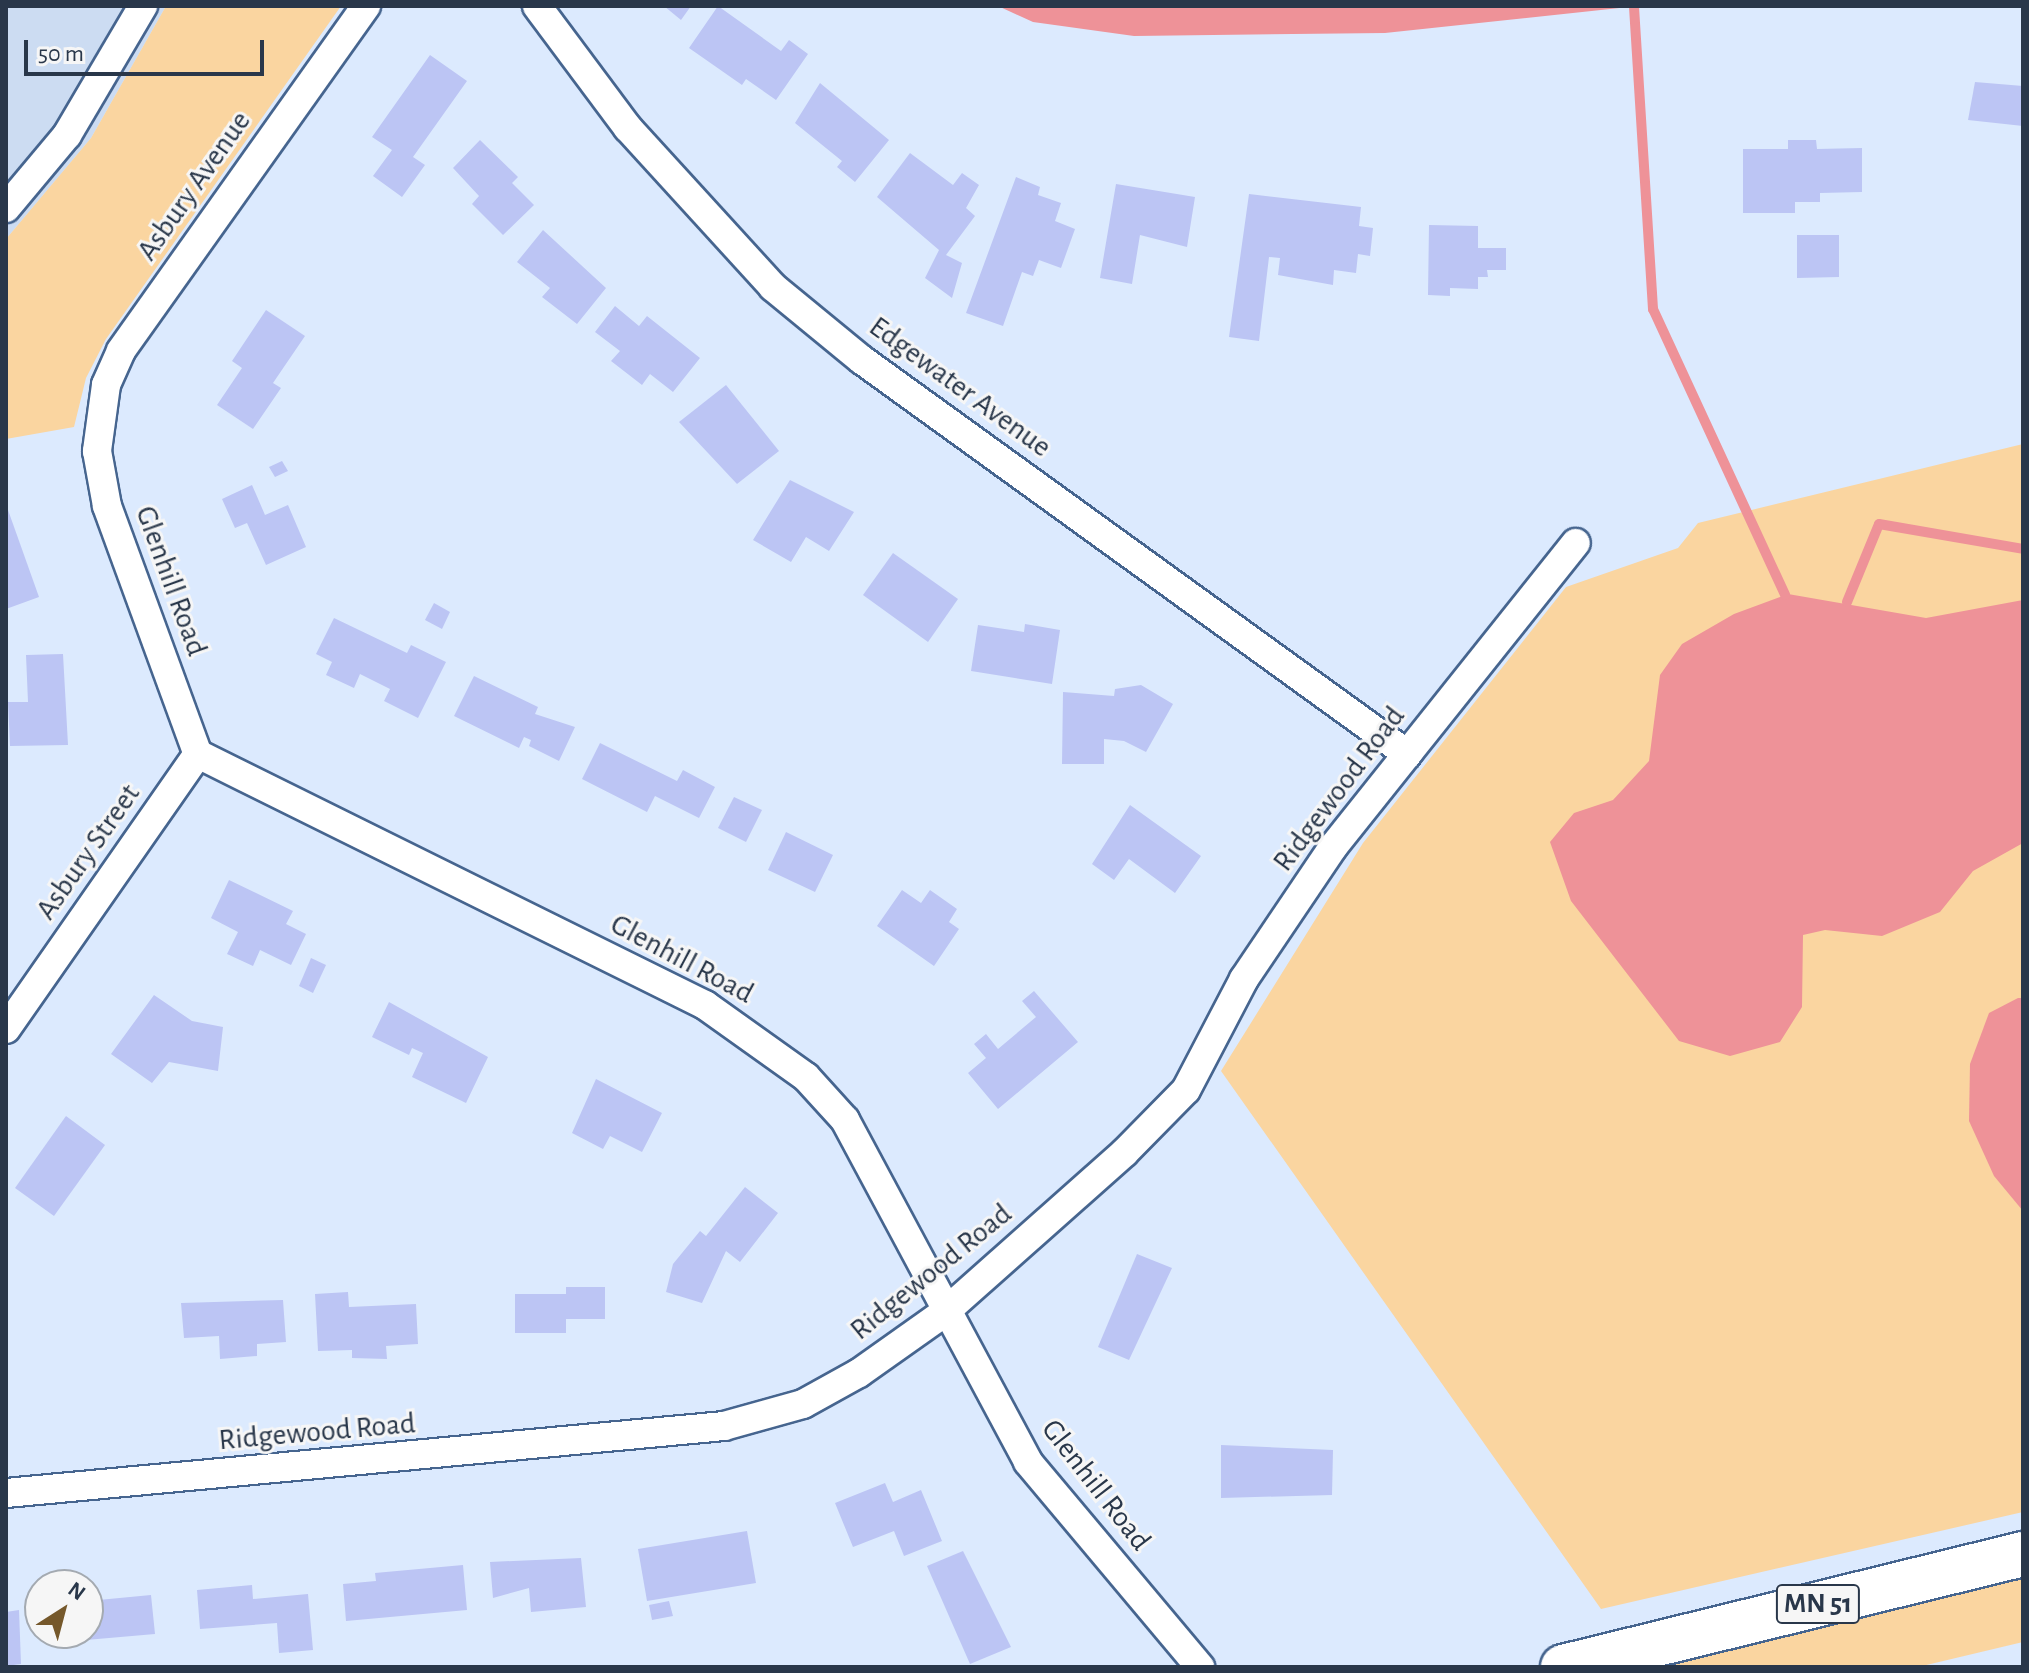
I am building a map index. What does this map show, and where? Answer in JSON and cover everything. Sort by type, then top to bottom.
[{"type":"highway","name":"MN 51","points":[[1563,1667],[2023,1554]]},
{"type":"street","points":[[6,208],[67,135],[143,6]]},
{"type":"street","name":"Asbury Avenue","points":[[100,415],[121,351],[366,6]]},
{"type":"street","name":"Edgewater Avenue","points":[[537,6],[628,128],[773,287],[862,360],[1407,754]]},
{"type":"street","name":"Glenhill Road","points":[[100,415],[97,451],[107,506],[198,754],[705,1005],[757,1038],[806,1077],[845,1120],[945,1312],[1028,1462],[1200,1667]]},
{"type":"street","name":"Ridgewood Road","points":[[6,1493],[724,1426],[803,1404],[888,1356],[945,1312],[1124,1153],[1186,1090],[1244,979],[1333,847],[1576,543]]},
{"type":"street","name":"Asbury Street","points":[[6,1029],[198,754]]},
{"type":"shaded area","points":[[6,6],[166,6],[91,138],[6,239]]},
{"type":"shaded area","points":[[166,6],[341,6],[106,339],[86,378],[74,427],[6,439],[6,239],[91,138]]},
{"type":"shaded area","points":[[998,6],[1638,6],[1385,33],[1134,36],[1033,22]]},
{"type":"shaded area","points":[[2023,444],[2023,1512],[1601,1609],[1221,1071],[1363,843],[1566,587],[1678,548],[1698,523]]},
{"type":"shaded area","points":[[1788,594],[1926,618],[2023,600],[2023,843],[1973,871],[1940,912],[1882,936],[1825,930],[1803,935],[1802,1007],[1780,1042],[1730,1056],[1679,1041],[1571,901],[1550,842],[1574,813],[1613,800],[1649,761],[1660,675],[1682,644],[1734,614]]},
{"type":"shaded area","points":[[2023,998],[2023,1211],[1994,1176],[1969,1121],[1970,1064],[1989,1013]]},
{"type":"shaded area","points":[[2023,1577],[2023,1642],[1918,1667],[1665,1667]]},
{"type":"building","points":[[664,6],[691,6],[681,20]]},
{"type":"building","points":[[718,6],[781,51],[789,40],[808,54],[776,100],[746,79],[742,85],[689,48]]},
{"type":"building","points":[[430,55],[467,81],[413,157],[425,165],[402,197],[373,176],[392,150],[372,137]]},
{"type":"building","points":[[1975,82],[2023,86],[2023,126],[1968,120]]},
{"type":"building","points":[[820,83],[889,140],[855,182],[837,167],[842,161],[795,123]]},
{"type":"building","points":[[480,140],[518,177],[512,183],[534,205],[503,235],[472,204],[479,196],[453,168]]},
{"type":"building","points":[[1788,140],[1816,140],[1817,149],[1862,148],[1862,192],[1820,193],[1820,202],[1795,202],[1795,213],[1743,213],[1743,149],[1788,149]]},
{"type":"building","points":[[910,153],[953,185],[962,173],[979,185],[966,208],[975,216],[946,255],[962,263],[952,298],[925,278],[939,250],[877,197]]},
{"type":"building","points":[[1016,177],[1040,187],[1038,195],[1061,203],[1055,221],[1075,229],[1061,268],[1039,260],[1033,276],[1022,272],[1003,326],[966,313]]},
{"type":"building","points":[[1116,184],[1195,197],[1187,247],[1140,235],[1132,284],[1100,278]]},
{"type":"building","points":[[1249,194],[1361,207],[1359,226],[1373,228],[1370,256],[1358,254],[1356,273],[1334,270],[1333,285],[1278,275],[1280,258],[1269,257],[1259,341],[1229,337]]},
{"type":"building","points":[[1429,225],[1478,226],[1478,248],[1506,248],[1506,270],[1487,270],[1488,277],[1478,277],[1478,289],[1450,288],[1450,296],[1428,295]]},
{"type":"building","points":[[543,230],[606,288],[577,324],[542,297],[550,288],[517,262]]},
{"type":"building","points":[[1797,235],[1839,235],[1839,277],[1797,278]]},
{"type":"building","points":[[615,306],[639,326],[647,316],[700,358],[673,392],[650,374],[642,385],[611,361],[620,351],[595,332]]},
{"type":"building","points":[[266,310],[305,336],[273,383],[281,388],[253,429],[217,405],[242,368],[232,361]]},
{"type":"building","points":[[726,385],[779,451],[737,484],[679,422]]},
{"type":"building","points":[[282,461],[288,471],[275,477],[269,467]]},
{"type":"building","points":[[790,480],[854,512],[829,551],[806,537],[791,562],[753,540]]},
{"type":"building","points":[[252,485],[265,515],[288,505],[306,547],[266,565],[247,523],[235,528],[222,499]]},
{"type":"building","points":[[6,511],[39,597],[6,609]]},
{"type":"building","points":[[893,553],[958,599],[928,642],[863,595]]},
{"type":"building","points":[[434,603],[450,612],[442,629],[425,620]]},
{"type":"building","points":[[334,618],[407,653],[411,645],[446,662],[418,718],[384,701],[390,689],[360,674],[354,688],[326,675],[332,662],[316,654]]},
{"type":"building","points":[[1025,624],[1060,630],[1052,684],[971,671],[978,625],[1024,632]]},
{"type":"building","points":[[63,654],[68,745],[10,746],[8,702],[28,702],[26,655]]},
{"type":"building","points":[[474,676],[538,707],[535,714],[575,727],[559,761],[529,746],[531,740],[524,737],[519,748],[454,716]]},
{"type":"building","points":[[1141,685],[1173,704],[1146,752],[1124,741],[1104,739],[1104,764],[1062,764],[1063,692],[1114,696],[1115,689]]},
{"type":"building","points":[[600,743],[677,781],[683,770],[715,787],[699,818],[655,796],[647,812],[582,779]]},
{"type":"building","points":[[734,797],[762,810],[746,842],[718,828]]},
{"type":"building","points":[[1130,805],[1201,856],[1175,893],[1129,859],[1114,880],[1092,864]]},
{"type":"building","points":[[786,832],[833,855],[815,892],[768,870]]},
{"type":"building","points":[[229,880],[293,911],[286,924],[306,934],[291,965],[260,950],[253,966],[227,954],[238,932],[211,918]]},
{"type":"building","points":[[902,890],[921,903],[930,890],[957,909],[949,922],[959,929],[934,966],[877,926]]},
{"type":"building","points":[[311,958],[326,965],[313,993],[299,986]]},
{"type":"building","points":[[1034,991],[1078,1042],[998,1109],[968,1073],[986,1058],[974,1044],[986,1034],[998,1049],[1036,1017],[1022,1001]]},
{"type":"building","points":[[154,995],[192,1021],[223,1027],[218,1071],[169,1062],[152,1083],[111,1054]]},
{"type":"building","points":[[389,1002],[488,1057],[466,1103],[412,1077],[423,1053],[412,1048],[409,1055],[372,1037]]},
{"type":"building","points":[[596,1079],[662,1113],[642,1152],[610,1136],[603,1149],[572,1133]]},
{"type":"building","points":[[66,1116],[105,1145],[54,1216],[15,1188]]},
{"type":"building","points":[[745,1187],[778,1213],[740,1262],[726,1251],[702,1303],[666,1292],[673,1264],[700,1231],[706,1236]]},
{"type":"building","points":[[1137,1254],[1172,1268],[1129,1360],[1098,1347]]},
{"type":"building","points":[[566,1287],[605,1287],[605,1319],[566,1319],[566,1333],[515,1333],[515,1294],[566,1294]]},
{"type":"building","points":[[348,1292],[349,1307],[416,1304],[418,1344],[386,1346],[387,1359],[352,1358],[352,1350],[318,1351],[315,1294]]},
{"type":"building","points":[[283,1300],[286,1342],[257,1344],[257,1356],[220,1359],[219,1336],[184,1338],[181,1303]]},
{"type":"building","points":[[1221,1445],[1333,1450],[1332,1495],[1221,1498]]},
{"type":"building","points":[[885,1483],[893,1502],[921,1490],[942,1541],[904,1556],[894,1531],[853,1547],[835,1503]]},
{"type":"building","points":[[747,1531],[756,1583],[647,1601],[638,1549]]},
{"type":"building","points":[[963,1551],[1011,1647],[970,1664],[927,1566]]},
{"type":"building","points":[[581,1558],[586,1607],[531,1612],[529,1588],[493,1598],[490,1562]]},
{"type":"building","points":[[463,1565],[467,1610],[346,1621],[343,1584],[376,1581],[375,1573]]},
{"type":"building","points":[[252,1585],[253,1599],[308,1594],[313,1650],[279,1653],[277,1623],[200,1629],[197,1590]]},
{"type":"building","points":[[151,1595],[155,1634],[104,1638],[104,1599]]},
{"type":"building","points":[[669,1601],[673,1616],[652,1620],[649,1605]]},
{"type":"building","points":[[19,1610],[21,1664],[6,1666],[6,1612]]},
{"type":"waterway","points":[[1634,7],[1653,309],[1785,595]]},
{"type":"waterway","points":[[1847,602],[1879,524],[2023,549]]}]
